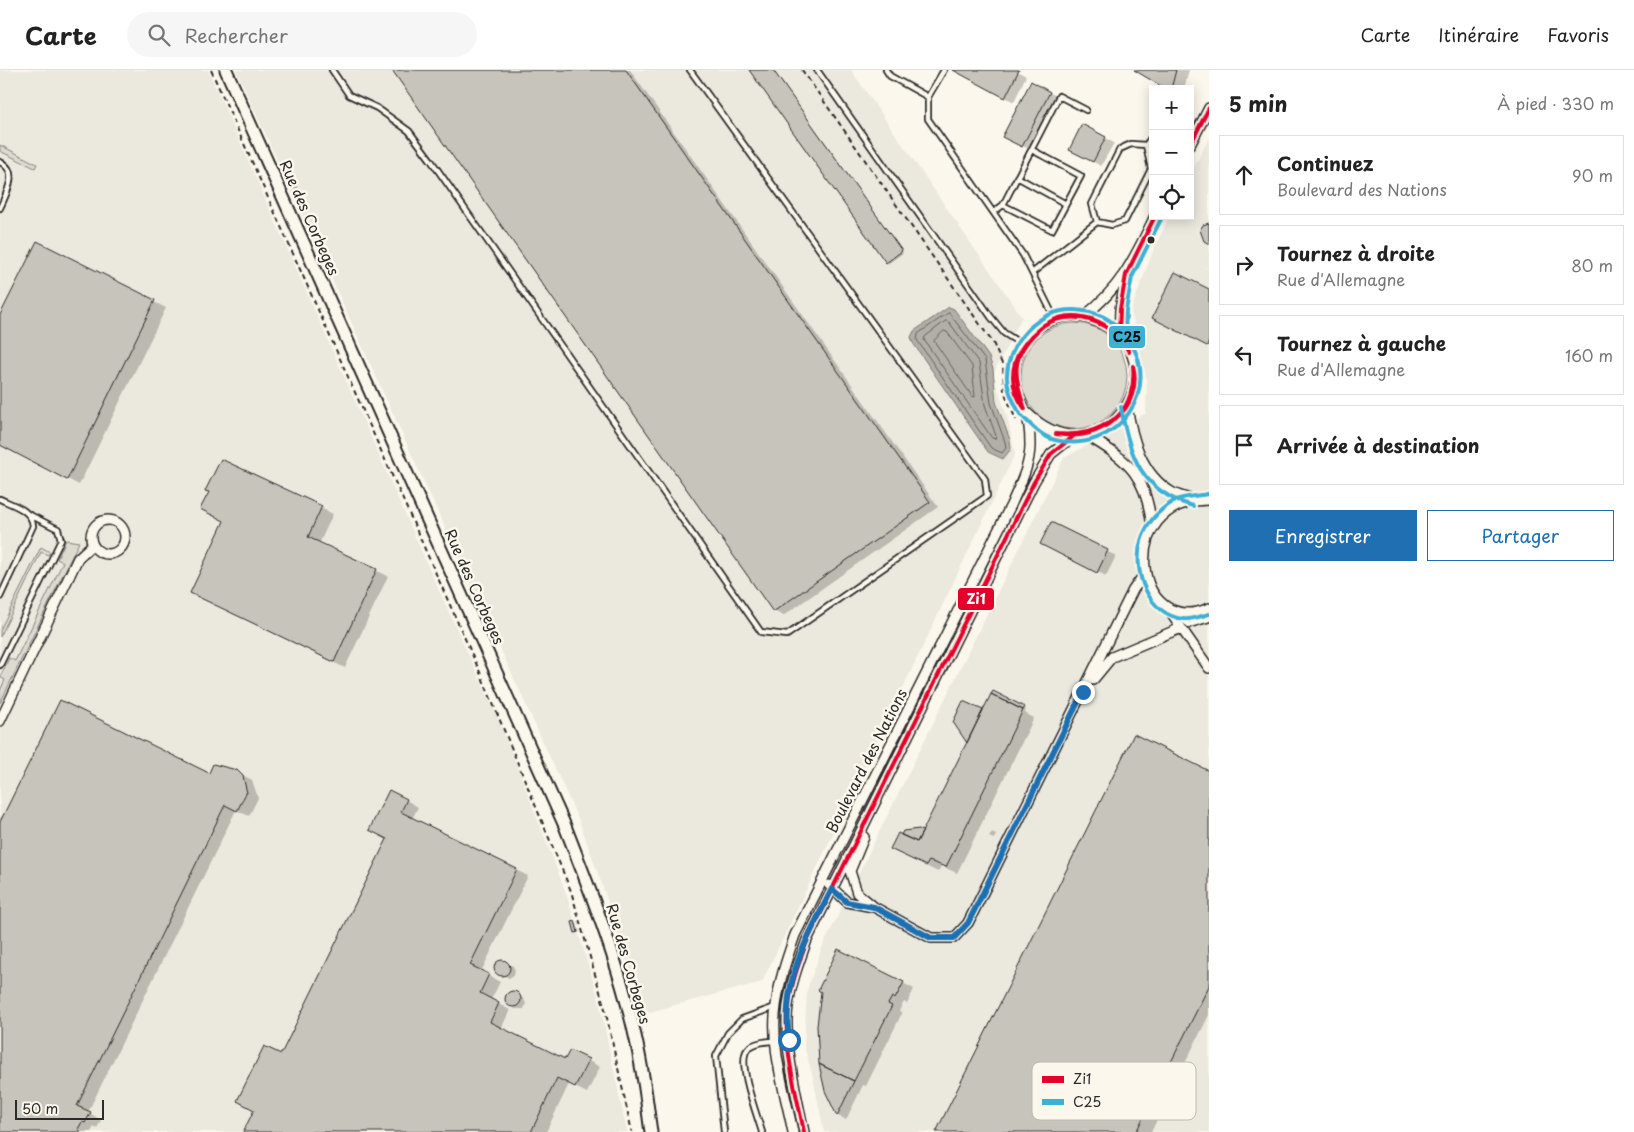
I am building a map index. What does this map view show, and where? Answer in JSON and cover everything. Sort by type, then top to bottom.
[{"type":"street","name":"Rue des Corbeges","points":[[226,70],[568,835],[595,902],[624,994],[642,1070],[651,1132]]},
{"type":"street","points":[[1194,137],[1209,108]]},
{"type":"street","points":[[1084,317],[1104,301],[1126,274],[1153,220]]},
{"type":"street","points":[[1119,336],[1120,309],[1126,274]]},
{"type":"street","points":[[1069,316],[1084,317],[1103,323],[1119,336],[1130,351],[1134,369],[1134,388],[1127,406],[1117,419],[1102,430],[1086,435],[1056,434],[1039,425],[1026,412],[1019,400],[1014,372],[1022,345],[1037,329],[1055,319],[1069,316]]},
{"type":"street","points":[[1127,406],[1131,434],[1140,457],[1157,479],[1172,492],[1195,500]]},
{"type":"street","name":"Boulevard des Nations","points":[[793,1132],[776,1040],[775,1007],[783,969],[795,935],[1023,478],[1030,445],[1026,412]]},
{"type":"street","points":[[1086,435],[1124,459],[1145,488],[1152,530]]},
{"type":"street","name":"Boulevard des Nations","points":[[804,1132],[789,1040],[788,1008],[794,973],[807,940],[1034,482],[1051,454],[1074,436]]},
{"type":"street","points":[[1209,500],[1195,500],[1178,505],[1163,516],[1152,530],[1146,543],[1145,573],[1150,586],[1209,668]]},
{"type":"street","points":[[0,721],[78,558],[92,545]]},
{"type":"street","points":[[892,769],[850,871],[857,893],[874,907],[931,938],[954,938],[968,923],[1133,590],[1145,573]]},
{"type":"street","points":[[1168,609],[1186,613],[1209,608]]},
{"type":"street","points":[[1083,692],[1112,657],[1181,628]]},
{"type":"street","points":[[870,786],[859,820],[827,883],[847,902],[874,907]]},
{"type":"lane","points":[[332,70],[349,95],[377,108],[409,131],[761,632],[788,635],[986,496],[984,479],[690,70]]},
{"type":"lane","points":[[817,70],[991,317],[1004,332],[1022,345]]},
{"type":"lane","points":[[886,70],[890,76],[928,97]]},
{"type":"lane","points":[[943,70],[928,97],[928,119],[1023,255],[1055,319]]},
{"type":"lane","points":[[994,212],[1003,205],[1060,96],[1086,110]]},
{"type":"lane","points":[[1032,273],[1097,222],[1112,225],[1125,221],[1151,169],[1146,145],[1149,141]]},
{"type":"lane","points":[[1097,222],[1092,204],[1120,148],[1131,144],[1146,145]]},
{"type":"lane","points":[[1003,205],[1052,230],[1081,176],[1032,150]]},
{"type":"lane","points":[[0,162],[9,170],[11,178],[10,186],[0,208]]},
{"type":"lane","points":[[1017,177],[1066,204]]},
{"type":"lane","points":[[0,499],[58,529],[61,540],[0,665]]},
{"type":"lane","points":[[0,597],[31,533],[33,526],[30,516]]},
{"type":"lane","points":[[1168,609],[1189,625],[1209,619]]},
{"type":"lane","points":[[724,1132],[716,1056],[728,1033],[742,1019],[775,1007]]},
{"type":"lane","points":[[762,1132],[743,1063],[747,1050],[755,1044],[776,1040],[789,1040]]},
{"type":"path","points":[[211,70],[479,670],[571,891],[605,1009],[632,1132]]},
{"type":"path","points":[[802,70],[993,343],[1003,366],[1004,391],[1018,423]]},
{"type":"shaded area","points":[[0,70],[208,70],[437,586],[501,725],[565,890],[598,996],[627,1132],[0,1132]]},
{"type":"shaded area","points":[[236,70],[851,70],[1022,317],[993,374],[1007,416],[1015,454],[762,982],[642,1014],[607,899],[580,823]]},
{"type":"shaded area","points":[[1209,138],[1209,268],[1201,266],[1209,269],[1209,1132],[824,1132],[813,1077],[804,1046],[807,990],[821,950],[1064,458],[1146,413],[1147,381],[1131,310],[1155,246],[1168,220],[1194,220],[1194,167]]},
{"type":"shaded area","points":[[0,145],[37,164],[35,168],[0,151]]},
{"type":"shaded area","points":[[1074,323],[1094,327],[1112,338],[1123,356],[1127,376],[1123,396],[1112,414],[1094,425],[1074,429],[1054,425],[1036,414],[1025,396],[1021,376],[1025,356],[1036,338],[1054,327]]},
{"type":"shaded area","points":[[66,540],[79,542],[0,703],[0,691],[5,680],[0,677],[9,658],[15,661],[63,562],[57,559]]},
{"type":"shaded area","points":[[41,547],[50,552],[48,555],[41,552],[0,637],[0,630]]},
{"type":"water","points":[[949,307],[954,309],[989,357],[993,369],[996,402],[1010,440],[1011,449],[1003,459],[988,452],[913,343],[911,337],[914,331]]},
{"type":"building","points":[[392,70],[626,70],[930,502],[773,612]]},
{"type":"building","points":[[749,70],[773,70],[902,251],[886,263]]},
{"type":"building","points":[[953,70],[1019,70],[1005,98]]},
{"type":"building","points":[[1134,70],[1176,70],[1172,85],[1159,85]]},
{"type":"building","points":[[1031,81],[1050,92],[1022,147],[1002,137]]},
{"type":"building","points":[[1082,124],[1106,137],[1093,162],[1069,150]]},
{"type":"building","points":[[1209,223],[1209,244],[1204,241],[1200,230],[1203,225]]},
{"type":"building","points":[[37,241],[155,300],[67,480],[0,445],[0,315]]},
{"type":"building","points":[[1175,272],[1209,289],[1209,341],[1207,346],[1152,318]]},
{"type":"building","points":[[221,459],[322,506],[308,537],[377,569],[334,662],[190,593],[224,521],[200,509],[209,492],[205,491]]},
{"type":"building","points":[[1051,522],[1108,550],[1097,573],[1040,544]]},
{"type":"building","points":[[993,691],[1025,707],[1023,710],[991,694]]},
{"type":"building","points":[[991,694],[1023,710],[946,867],[929,861],[926,866],[890,849],[898,833],[917,842]]},
{"type":"building","points":[[60,700],[209,773],[213,764],[237,770],[243,776],[247,793],[237,811],[225,805],[77,1106],[91,1112],[85,1123],[82,1122],[78,1129],[81,1132],[0,1132],[0,822]]},
{"type":"building","points":[[963,701],[983,710],[967,743],[953,722]]},
{"type":"building","points":[[1134,734],[1209,771],[1209,986],[1171,1062],[1032,1062],[1032,1120],[1142,1120],[1136,1132],[936,1132]]},
{"type":"building","points":[[389,790],[407,799],[401,812],[517,869],[470,965],[489,974],[480,993],[499,1003],[490,1022],[565,1059],[570,1050],[589,1059],[575,1087],[557,1078],[531,1132],[243,1132],[254,1110],[237,1101],[264,1046],[281,1054],[387,839],[369,830]]},
{"type":"building","points":[[919,829],[923,831],[917,842],[901,835],[903,831]]},
{"type":"building","points":[[575,921],[578,932],[575,933],[572,922]]},
{"type":"building","points":[[838,949],[904,982],[895,999],[892,997],[888,1004],[892,1006],[854,1081],[819,1064],[817,1026],[821,992],[818,990]]},
{"type":"building","points":[[502,960],[508,962],[510,968],[508,974],[502,976],[496,974],[494,968],[496,962]]},
{"type":"building","points":[[513,991],[521,999],[513,1007],[505,999]]},
{"type":"building","points":[[819,1064],[854,1081],[837,1116],[825,1091]]},
{"type":"transit line","name":"Zi1","points":[[1194,137],[1209,108]]},
{"type":"transit line","name":"Zi1","points":[[1119,336],[1120,309],[1126,275],[1153,220]]},
{"type":"transit line","name":"C25","points":[[1125,336],[1126,310],[1132,277],[1160,220]]},
{"type":"transit line","name":"C25","points":[[1020,414],[1008,385],[1009,363],[1019,340],[1038,321],[1061,311],[1089,312],[1109,320],[1126,336],[1137,356],[1140,376],[1137,396],[1129,413],[1115,428],[1098,438],[1077,442],[1055,440],[1041,433],[1022,416]]},
{"type":"transit line","name":"Zi1","points":[[1044,325],[1068,316],[1092,319],[1114,332],[1129,352]]},
{"type":"transit line","name":"Zi1","points":[[1044,325],[1068,318],[1092,321],[1113,333],[1129,352]]},
{"type":"transit line","name":"Zi1","points":[[1025,409],[1014,385],[1015,363],[1019,352],[1026,342],[1044,325]]},
{"type":"transit line","name":"Zi1","points":[[1025,409],[1020,396],[1016,373],[1017,363],[1020,353],[1026,344],[1044,325]]},
{"type":"transit line","name":"Zi1","points":[[1116,418],[1128,401],[1133,380],[1133,366]]},
{"type":"transit line","name":"Zi1","points":[[1116,418],[1126,408],[1132,395],[1135,380],[1133,366]]},
{"type":"transit line","name":"C25","points":[[1121,407],[1128,441],[1141,470],[1161,492],[1193,506]]},
{"type":"transit line","name":"Zi1","points":[[1056,434],[1088,432],[1102,427],[1116,418]]},
{"type":"transit line","name":"Zi1","points":[[1056,434],[1080,435],[1088,433],[1102,428],[1116,418]]},
{"type":"transit line","name":"Zi1","points":[[804,1132],[791,1069],[787,1022],[791,990],[807,940],[1034,482],[1051,454],[1074,436]]},
{"type":"transit line","name":"C25","points":[[1208,494],[1178,499],[1158,513],[1143,535],[1139,553],[1139,566],[1146,590],[1160,609],[1183,619],[1209,614]]},
{"type":"route","points":[[789,1040],[788,1008],[794,973],[807,940],[832,889],[847,902],[874,907],[931,938],[954,938],[968,923],[1083,692]]}]
